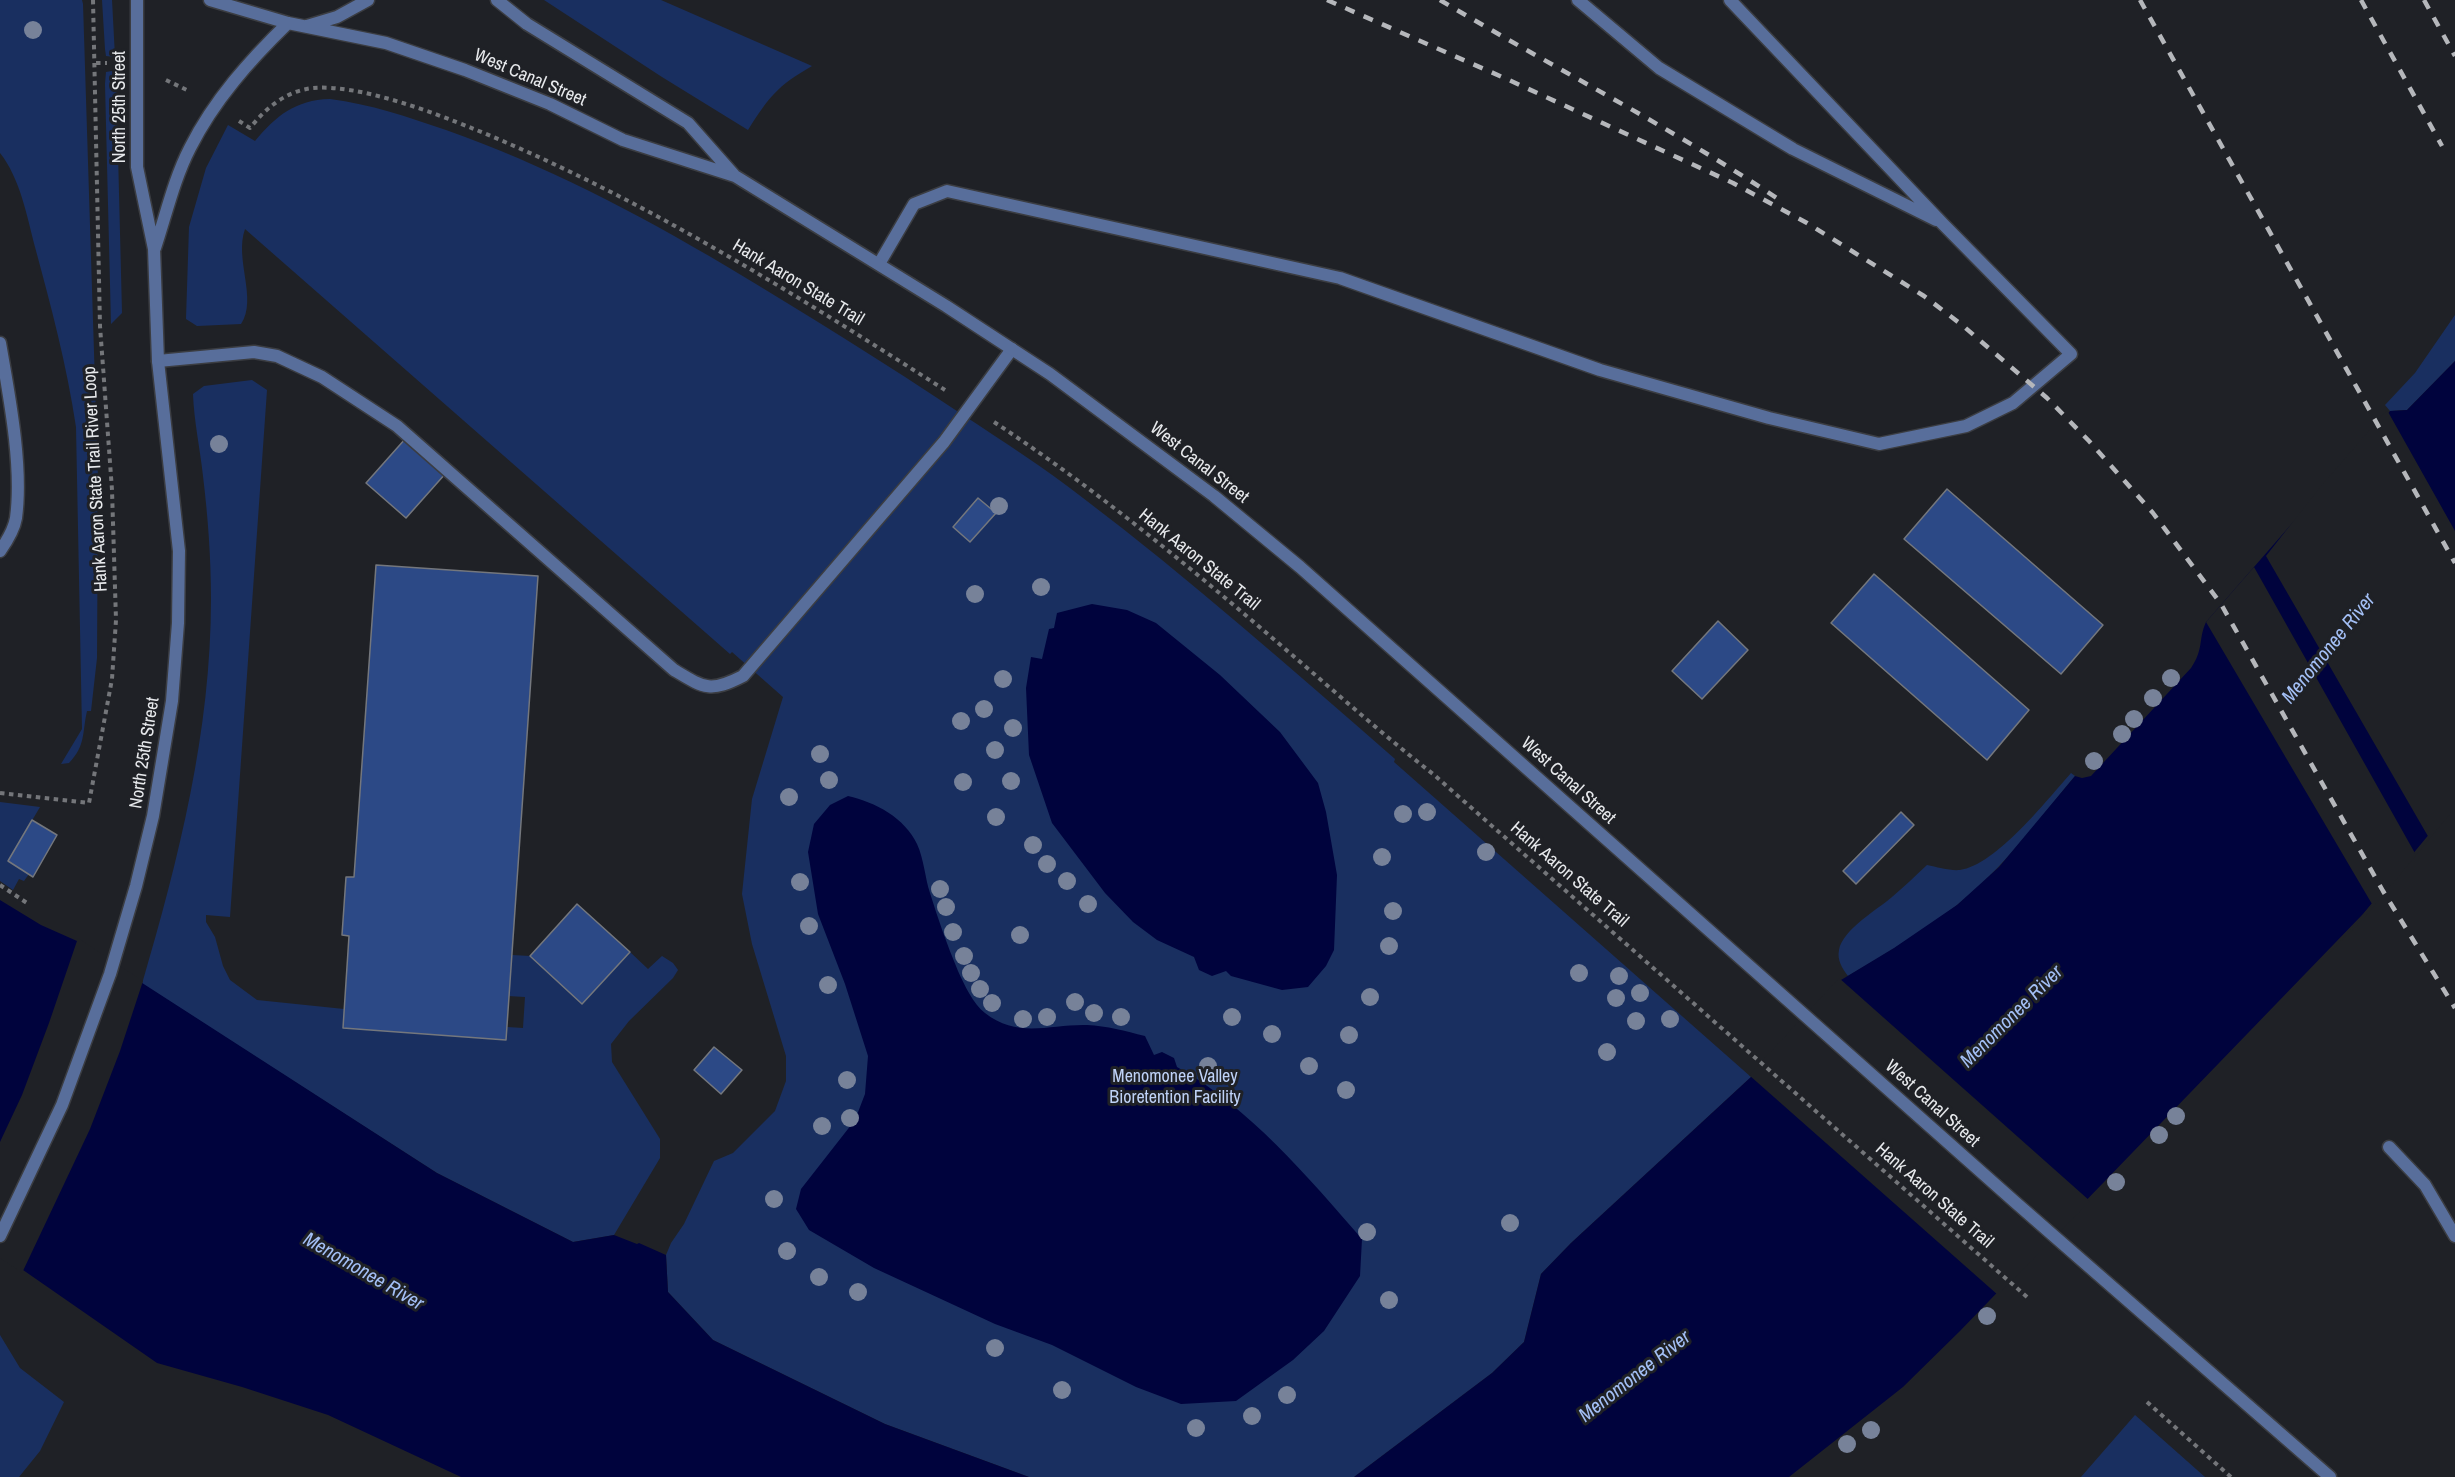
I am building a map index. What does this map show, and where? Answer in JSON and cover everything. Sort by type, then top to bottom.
[{"type":"street","name":"North 25th Street","points":[[0,1236],[62,1104],[110,974],[136,886],[166,750],[178,623],[179,550],[158,361],[154,249],[137,167],[137,0]]},
{"type":"street","name":"West Canal Street","points":[[210,0],[288,23],[386,43],[465,70],[550,104],[623,140],[735,176],[879,264],[1011,349],[1127,429],[1214,496],[1300,567],[2015,1202],[2330,1477]]},
{"type":"street","points":[[306,26],[337,17],[368,0]]},
{"type":"street","name":"West Canal Street","points":[[497,0],[527,24],[688,123],[735,176]]},
{"type":"street","points":[[1578,0],[1659,68],[1793,149],[1943,224]]},
{"type":"street","points":[[879,264],[914,204],[947,191],[1340,278],[1600,370],[1769,418],[1879,444],[1966,426],[2013,403],[2071,354],[1943,224],[1730,0]]},
{"type":"street","name":"North 25th Street","points":[[154,249],[189,149],[214,106],[255,56],[288,23]]},
{"type":"street","points":[[0,343],[11,406],[17,485],[16,520],[9,539],[0,551]]},
{"type":"street","points":[[158,361],[254,352],[277,356],[322,377],[397,426],[674,670],[704,687],[725,685],[742,676],[918,474],[971,407],[1011,349]]},
{"type":"street","points":[[2389,1147],[2425,1185],[2455,1236]]},
{"type":"path","name":"Hank Aaron State Trail River Loop","points":[[0,793],[89,803],[112,680],[116,620],[116,569],[100,326],[93,0]]},
{"type":"path","points":[[156,76],[195,94]]},
{"type":"path","name":"Hank Aaron State Trail","points":[[233,117],[250,128],[273,104],[293,92],[314,88],[339,88],[426,110],[543,157],[680,228],[850,330],[1031,446],[1142,530],[1285,648],[1371,725],[1433,774],[2027,1297]]},
{"type":"path","points":[[0,885],[27,903]]},
{"type":"path","points":[[2147,1402],[2231,1477]]},
{"type":"green space","points":[[0,0],[82,0],[83,4],[98,479],[97,658],[91,711],[87,711],[81,744],[69,763],[61,764],[82,729],[76,427],[58,336],[26,210],[13,174],[0,153]]},
{"type":"green space","points":[[102,0],[112,0],[115,57],[106,56]]},
{"type":"green space","points":[[544,0],[661,0],[812,66],[775,93],[748,130]]},
{"type":"green space","points":[[106,72],[116,73],[122,313],[111,324],[105,84]]},
{"type":"green space","name":"Menomonee Valley Bioretention Facility","points":[[330,99],[360,104],[446,130],[555,174],[590,191],[692,246],[816,321],[1039,466],[1163,561],[1280,659],[1751,1077],[1571,1243],[1541,1274],[1524,1342],[1492,1373],[1354,1477],[1029,1477],[885,1424],[713,1340],[668,1292],[666,1255],[684,1224],[714,1161],[733,1153],[775,1111],[786,1081],[786,1056],[752,944],[742,894],[752,799],[783,697],[732,652],[730,654],[245,229],[242,253],[247,303],[246,314],[241,324],[197,326],[186,319],[189,227],[206,168],[228,125],[255,141],[287,111],[306,102]]},
{"type":"green space","points":[[2455,315],[2455,361],[2407,410],[2390,411],[2385,405],[2415,373]]},
{"type":"green space","points":[[252,380],[267,390],[230,917],[206,915],[206,922],[215,937],[223,966],[230,980],[257,1000],[344,1009],[506,1040],[507,1027],[523,1028],[525,997],[508,996],[512,955],[530,956],[582,1004],[630,952],[648,969],[662,956],[673,963],[678,970],[673,978],[629,1021],[611,1044],[612,1062],[660,1139],[660,1158],[614,1235],[573,1242],[437,1173],[142,984],[180,842],[190,794],[199,746],[210,648],[209,538],[193,394],[204,386]]},
{"type":"green space","points":[[2071,773],[2075,776],[2034,827],[1974,891],[1917,934],[1848,976],[1840,964],[1839,950],[1842,942],[1854,927],[1927,865],[1960,870],[1974,866],[1989,857],[2020,830]]},
{"type":"green space","points":[[0,802],[40,807],[8,861],[29,874],[24,881],[19,879],[13,890],[0,881]]},
{"type":"green space","points":[[0,1335],[20,1368],[64,1402],[40,1451],[19,1477],[0,1477]]},
{"type":"green space","points":[[2135,1415],[2205,1477],[2081,1477]]},
{"type":"water","name":"Menomonee River","points":[[2455,361],[2455,803],[2363,914],[1960,1331],[1903,1387],[1789,1477],[1354,1477],[1492,1373],[1524,1342],[1541,1274],[1571,1243],[1751,1077],[1841,980],[1894,948],[1957,905],[1999,867],[2075,776],[2082,778],[2091,776],[2191,668],[2198,655],[2206,622],[2390,411],[2407,410]]},
{"type":"water","points":[[1092,604],[1127,610],[1156,623],[1220,675],[1280,732],[1318,783],[1326,812],[1337,875],[1334,950],[1326,966],[1308,987],[1282,990],[1231,976],[1226,971],[1212,976],[1199,970],[1194,957],[1157,940],[1133,922],[1105,893],[1052,823],[1029,755],[1026,688],[1031,657],[1042,659],[1049,629],[1054,628],[1057,613]]},
{"type":"water","points":[[848,796],[868,802],[888,812],[912,835],[923,862],[943,932],[960,976],[969,994],[985,1013],[997,1021],[1022,1028],[1087,1025],[1145,1036],[1154,1055],[1162,1052],[1174,1058],[1177,1067],[1229,1102],[1253,1123],[1299,1168],[1362,1239],[1360,1276],[1324,1331],[1293,1360],[1236,1401],[1181,1404],[1136,1387],[1052,1345],[995,1324],[874,1268],[809,1230],[796,1209],[801,1189],[855,1120],[865,1094],[868,1056],[845,984],[818,914],[808,852],[814,824],[830,805]]},
{"type":"water","name":"Menomonee River","points":[[0,900],[41,925],[77,941],[437,1173],[573,1242],[614,1235],[666,1255],[668,1292],[713,1340],[885,1424],[1029,1477],[461,1477],[328,1415],[157,1363],[0,1254]]},
{"type":"pier","points":[[2387,410],[2455,531],[2455,808],[2366,916],[2327,956],[2372,904],[2206,622],[2254,567],[2416,855],[2429,838],[2266,556],[2321,486]]},
{"type":"pier","points":[[78,938],[143,981],[120,1051],[90,1129],[22,1273],[0,1258],[0,1142],[22,1095]]},
{"type":"pier","points":[[1839,978],[2090,1201],[1998,1295],[1749,1075]]},
{"type":"building","points":[[406,438],[446,473],[406,518],[366,483]]},
{"type":"building","points":[[1947,489],[2103,625],[2061,674],[1904,539]]},
{"type":"building","points":[[978,498],[996,513],[970,542],[953,527]]},
{"type":"building","points":[[376,565],[538,576],[506,1040],[343,1028],[349,936],[342,935],[346,877],[354,877]]},
{"type":"building","points":[[1874,574],[2029,710],[1987,760],[1831,623]]},
{"type":"building","points":[[1718,621],[1748,650],[1702,699],[1672,671]]},
{"type":"building","points":[[1901,812],[1914,825],[1856,884],[1843,871]]},
{"type":"building","points":[[32,820],[57,835],[33,877],[8,861]]},
{"type":"building","points":[[577,904],[630,952],[582,1004],[530,956]]},
{"type":"building","points":[[714,1047],[742,1070],[721,1094],[694,1070]]},
{"type":"railway","points":[[1327,0],[1509,80],[1733,183],[1807,223],[1924,296],[1962,325],[2047,398],[2153,513],[2221,604],[2383,891],[2455,1008]]},
{"type":"railway","points":[[1440,0],[1655,123],[1781,201]]},
{"type":"railway","points":[[2140,0],[2455,563]]},
{"type":"railway","points":[[2361,0],[2442,146]]},
{"type":"railway","points":[[2424,0],[2455,56]]}]
